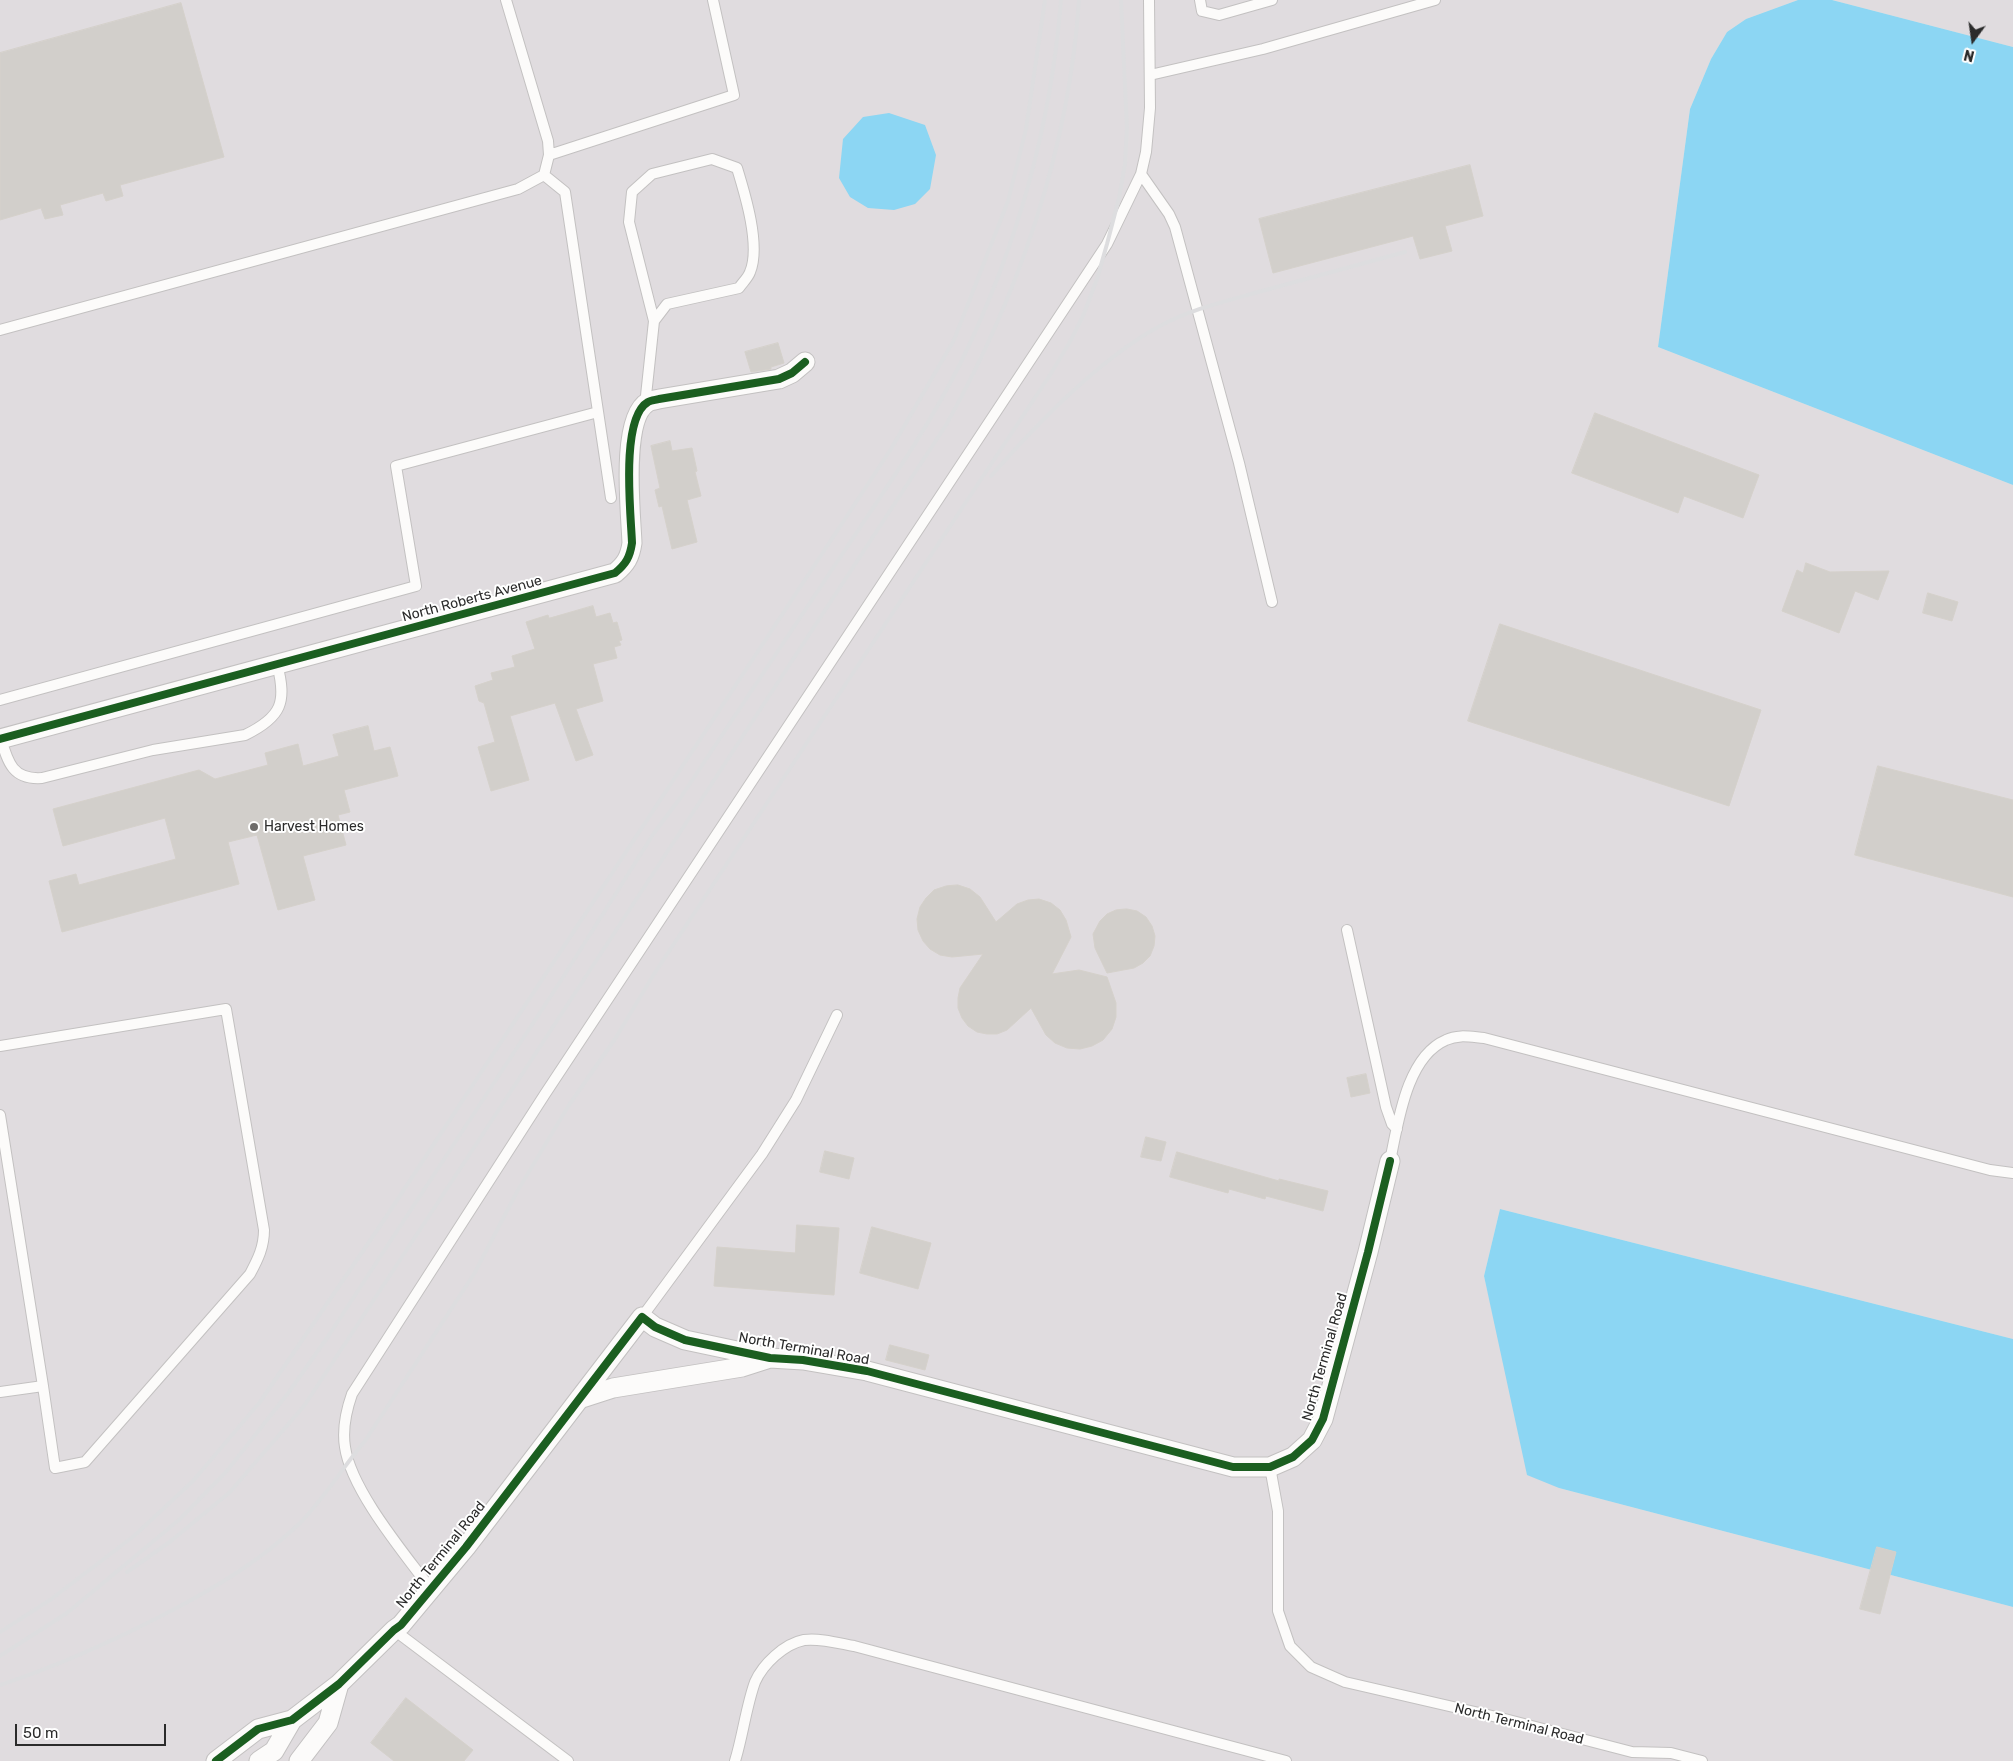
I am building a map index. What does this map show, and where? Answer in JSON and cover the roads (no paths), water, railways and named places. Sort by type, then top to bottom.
[{"type":"street","points":[[645,404],[659,399],[779,380],[792,373],[805,362]]},
{"type":"street","name":"North Roberts Avenue","points":[[1,739],[615,573],[625,565],[632,543],[628,449],[638,417],[645,404]]},
{"type":"street","name":"North Terminal Road","points":[[260,1761],[274,1750],[292,1720],[339,1684],[400,1625],[466,1546],[642,1318],[655,1327],[684,1340],[770,1358],[804,1360],[850,1368],[1233,1467],[1270,1467],[1292,1457],[1312,1440],[1323,1418],[1368,1252],[1390,1161]]},
{"type":"street","name":"North Terminal Road","points":[[579,1399],[613,1388],[742,1366],[770,1358]]},
{"type":"street","name":"North Terminal Road","points":[[299,1761],[328,1723],[339,1684]]},
{"type":"street","name":"North Terminal Road","points":[[216,1761],[258,1729],[292,1720]]},
{"type":"lane","points":[[0,330],[518,189],[544,174],[549,155],[548,141],[506,0]]},
{"type":"lane","points":[[549,155],[734,95],[713,0]]},
{"type":"lane","points":[[430,1588],[389,1534],[353,1471],[344,1447],[344,1416],[352,1394],[545,1094],[1107,244],[1141,174],[1148,132],[1150,0]]},
{"type":"lane","points":[[1200,0],[1202,11],[1220,15],[1272,0]]},
{"type":"lane","points":[[1150,74],[1263,49],[1435,0]]},
{"type":"lane","points":[[645,404],[654,321],[629,222],[632,192],[652,174],[712,159],[737,168],[747,201],[754,252],[750,273],[738,288],[667,304],[654,321]]},
{"type":"lane","points":[[544,174],[565,192],[611,498]]},
{"type":"lane","points":[[1141,174],[1169,214],[1175,227],[1239,463],[1272,602]]},
{"type":"lane","points":[[0,700],[416,586],[396,466],[598,412]]},
{"type":"lane","points":[[1,739],[9,764],[19,774],[31,779],[42,778],[153,750],[245,735],[258,729],[272,717],[282,698],[282,684],[277,664]]},
{"type":"lane","points":[[1347,930],[1386,1107],[1392,1124],[1397,1129]]},
{"type":"lane","points":[[0,1046],[226,1009],[264,1230],[264,1245],[250,1274],[85,1462],[55,1468],[0,1115]]},
{"type":"lane","points":[[642,1318],[762,1154],[796,1100],[837,1015]]},
{"type":"lane","points":[[1390,1161],[1406,1092],[1416,1069],[1429,1052],[1446,1040],[1463,1036],[1484,1038],[1990,1170],[2013,1173]]},
{"type":"lane","points":[[0,1392],[43,1386]]},
{"type":"lane","name":"North Terminal Road","points":[[1270,1467],[1278,1511],[1278,1611],[1290,1646],[1311,1667],[1345,1682],[1501,1718],[1632,1752],[1670,1753],[1702,1761]]},
{"type":"lane","points":[[394,1630],[568,1761]]},
{"type":"lane","points":[[736,1761],[755,1682],[762,1670],[777,1654],[792,1644],[804,1640],[827,1641],[854,1646],[1286,1761]]},
{"type":"water","points":[[1798,0],[1832,0],[2013,47],[2013,485],[1658,347],[1690,109],[1711,59],[1727,32],[1746,19]]},
{"type":"water","points":[[889,113],[925,125],[936,155],[930,189],[915,204],[894,210],[868,208],[850,197],[839,178],[843,139],[863,117]]},
{"type":"water","points":[[1500,1209],[2013,1339],[2013,1607],[1559,1488],[1527,1475],[1484,1276]]},
{"type":"railway","points":[[0,1632],[50,1600],[134,1536],[193,1481],[260,1402],[382,1223],[891,449],[954,340],[1008,201],[1026,129],[1045,0]]},
{"type":"railway","points":[[0,1656],[67,1613],[180,1519],[226,1472],[289,1392],[329,1335],[560,982],[654,833],[681,797],[905,459],[961,362],[981,319],[1014,231],[1028,186],[1049,94],[1061,0]]},
{"type":"railway","points":[[127,1572],[171,1541],[230,1492],[304,1406],[946,425],[996,325],[1018,273],[1036,220],[1052,166],[1064,111],[1073,56],[1079,0]]},
{"type":"railway","points":[[0,1685],[64,1661],[126,1633],[185,1604],[253,1562],[299,1524],[317,1504],[365,1441],[474,1274],[518,1190],[569,1105],[615,1039],[654,974],[1050,375],[1071,340],[1083,316],[1097,279],[1119,198],[1125,164],[1127,129],[1121,0]]},
{"type":"railway","points":[[991,476],[1048,415],[1090,375],[1135,341],[1158,327],[1183,315],[1209,306],[1405,252]]},
{"type":"place","name":"Harvest Homes","points":[[254,827]]}]
